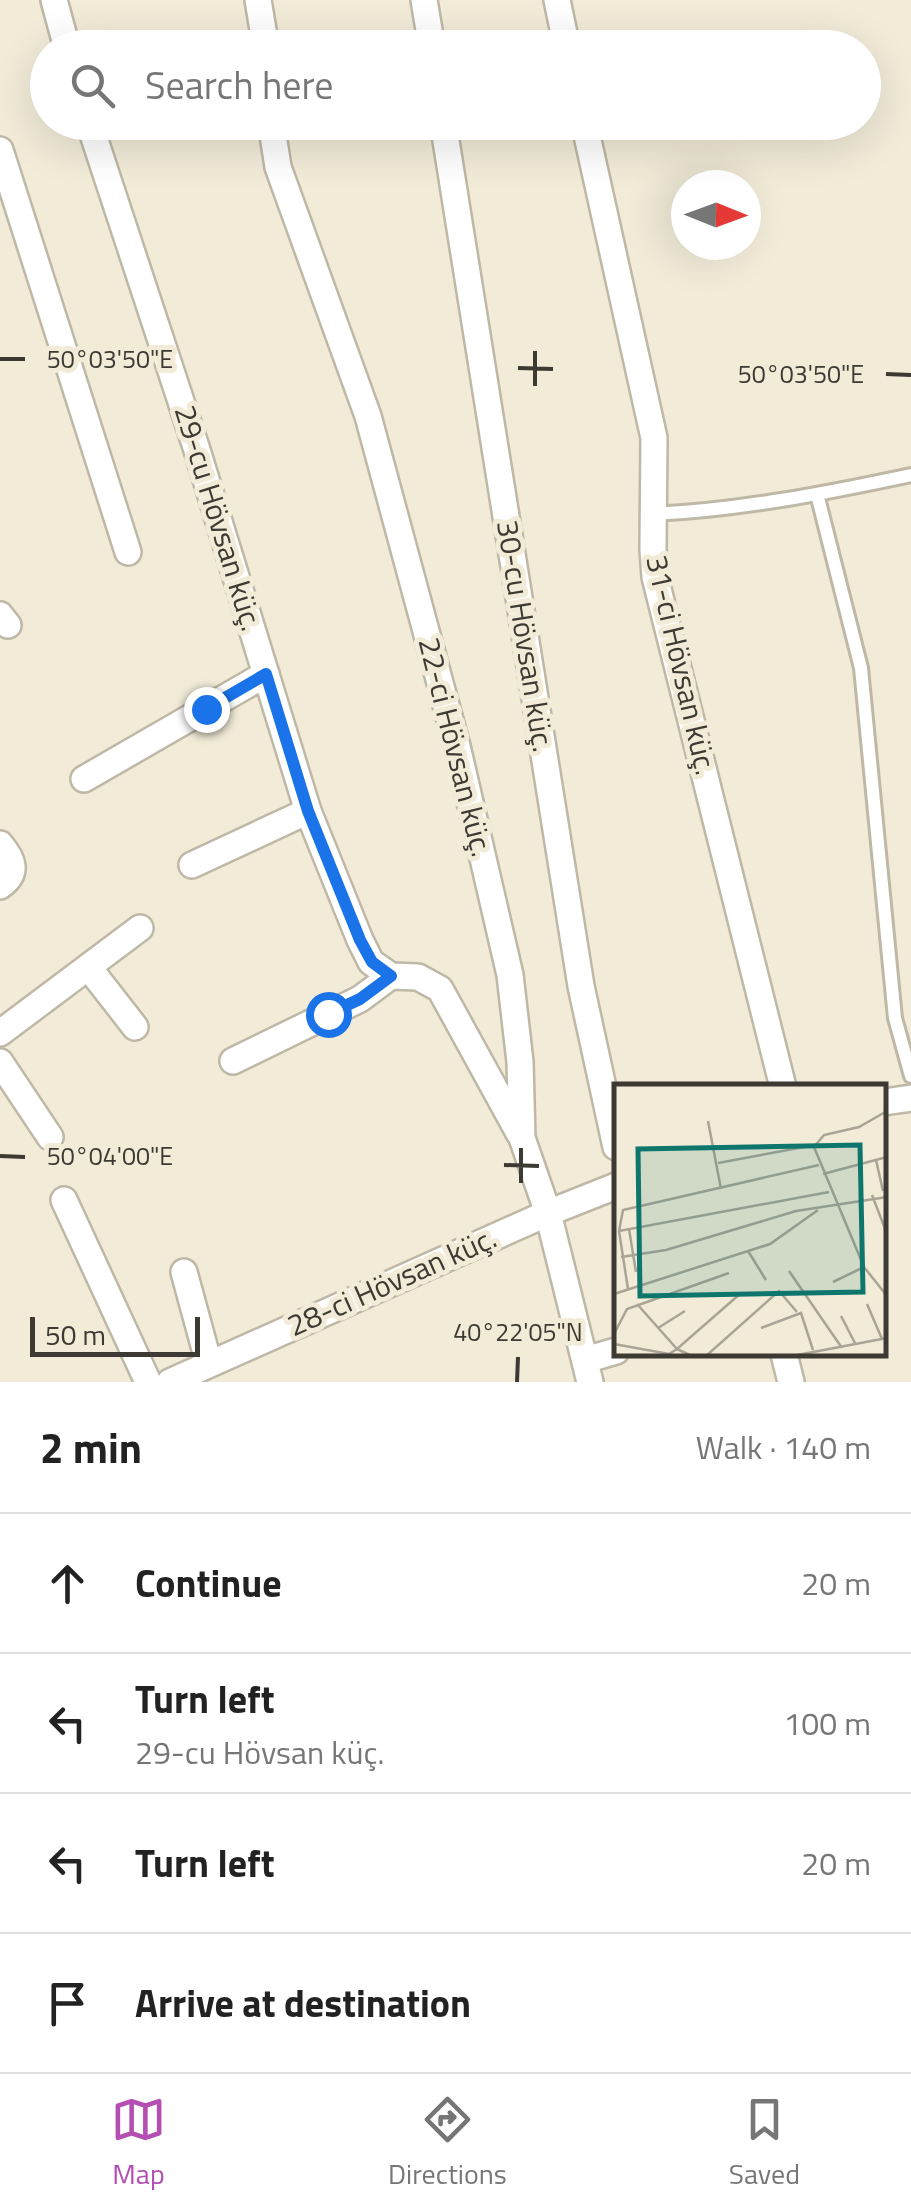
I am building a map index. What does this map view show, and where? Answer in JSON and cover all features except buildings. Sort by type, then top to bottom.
[{"type":"street","points":[[54,0],[62,30]]},
{"type":"street","points":[[258,0],[263,30]]},
{"type":"street","points":[[424,0],[429,30]]},
{"type":"street","points":[[556,0],[564,30]]},
{"type":"street","name":"29-cu Hövsan küç.","points":[[95,140],[197,450],[308,811],[360,940],[372,962],[391,976]]},
{"type":"street","name":"22-ci Hövsan küç.","points":[[274,140],[278,167],[368,416],[457,746],[510,974],[520,1062],[522,1138],[548,1212],[588,1371]]},
{"type":"street","name":"30-cu Hövsan küç.","points":[[447,140],[581,986],[614,1138]]},
{"type":"street","name":"31-ci Hövsan küç.","points":[[588,140],[654,438],[652,549],[656,577],[783,1084]]},
{"type":"street","points":[[0,150],[128,552]]},
{"type":"street","points":[[84,780],[266,674]]},
{"type":"street","points":[[192,865],[308,811]]},
{"type":"street","points":[[0,844],[13,863],[7,882],[0,886]]},
{"type":"street","points":[[0,1033],[140,928]]},
{"type":"street","points":[[89,968],[136,1028]]},
{"type":"street","points":[[233,1061],[360,999],[391,976],[418,977],[440,989],[522,1138]]},
{"type":"street","points":[[0,1062],[50,1137]]},
{"type":"street","points":[[886,1102],[911,1098]]},
{"type":"street","name":"28-ci Hövsan küç.","points":[[170,1382],[548,1212],[614,1187]]},
{"type":"street","points":[[64,1200],[148,1382]]},
{"type":"street","points":[[184,1272],[209,1364]]},
{"type":"street","points":[[588,1371],[614,1352]]},
{"type":"street","points":[[785,1357],[791,1382]]},
{"type":"lane","points":[[653,514],[817,494],[911,475]]},
{"type":"lane","points":[[817,494],[861,668],[895,1018],[911,1076]]},
{"type":"route","points":[[206,709],[266,674],[308,811],[360,940],[372,962],[391,976],[360,999],[328,1014]]}]
